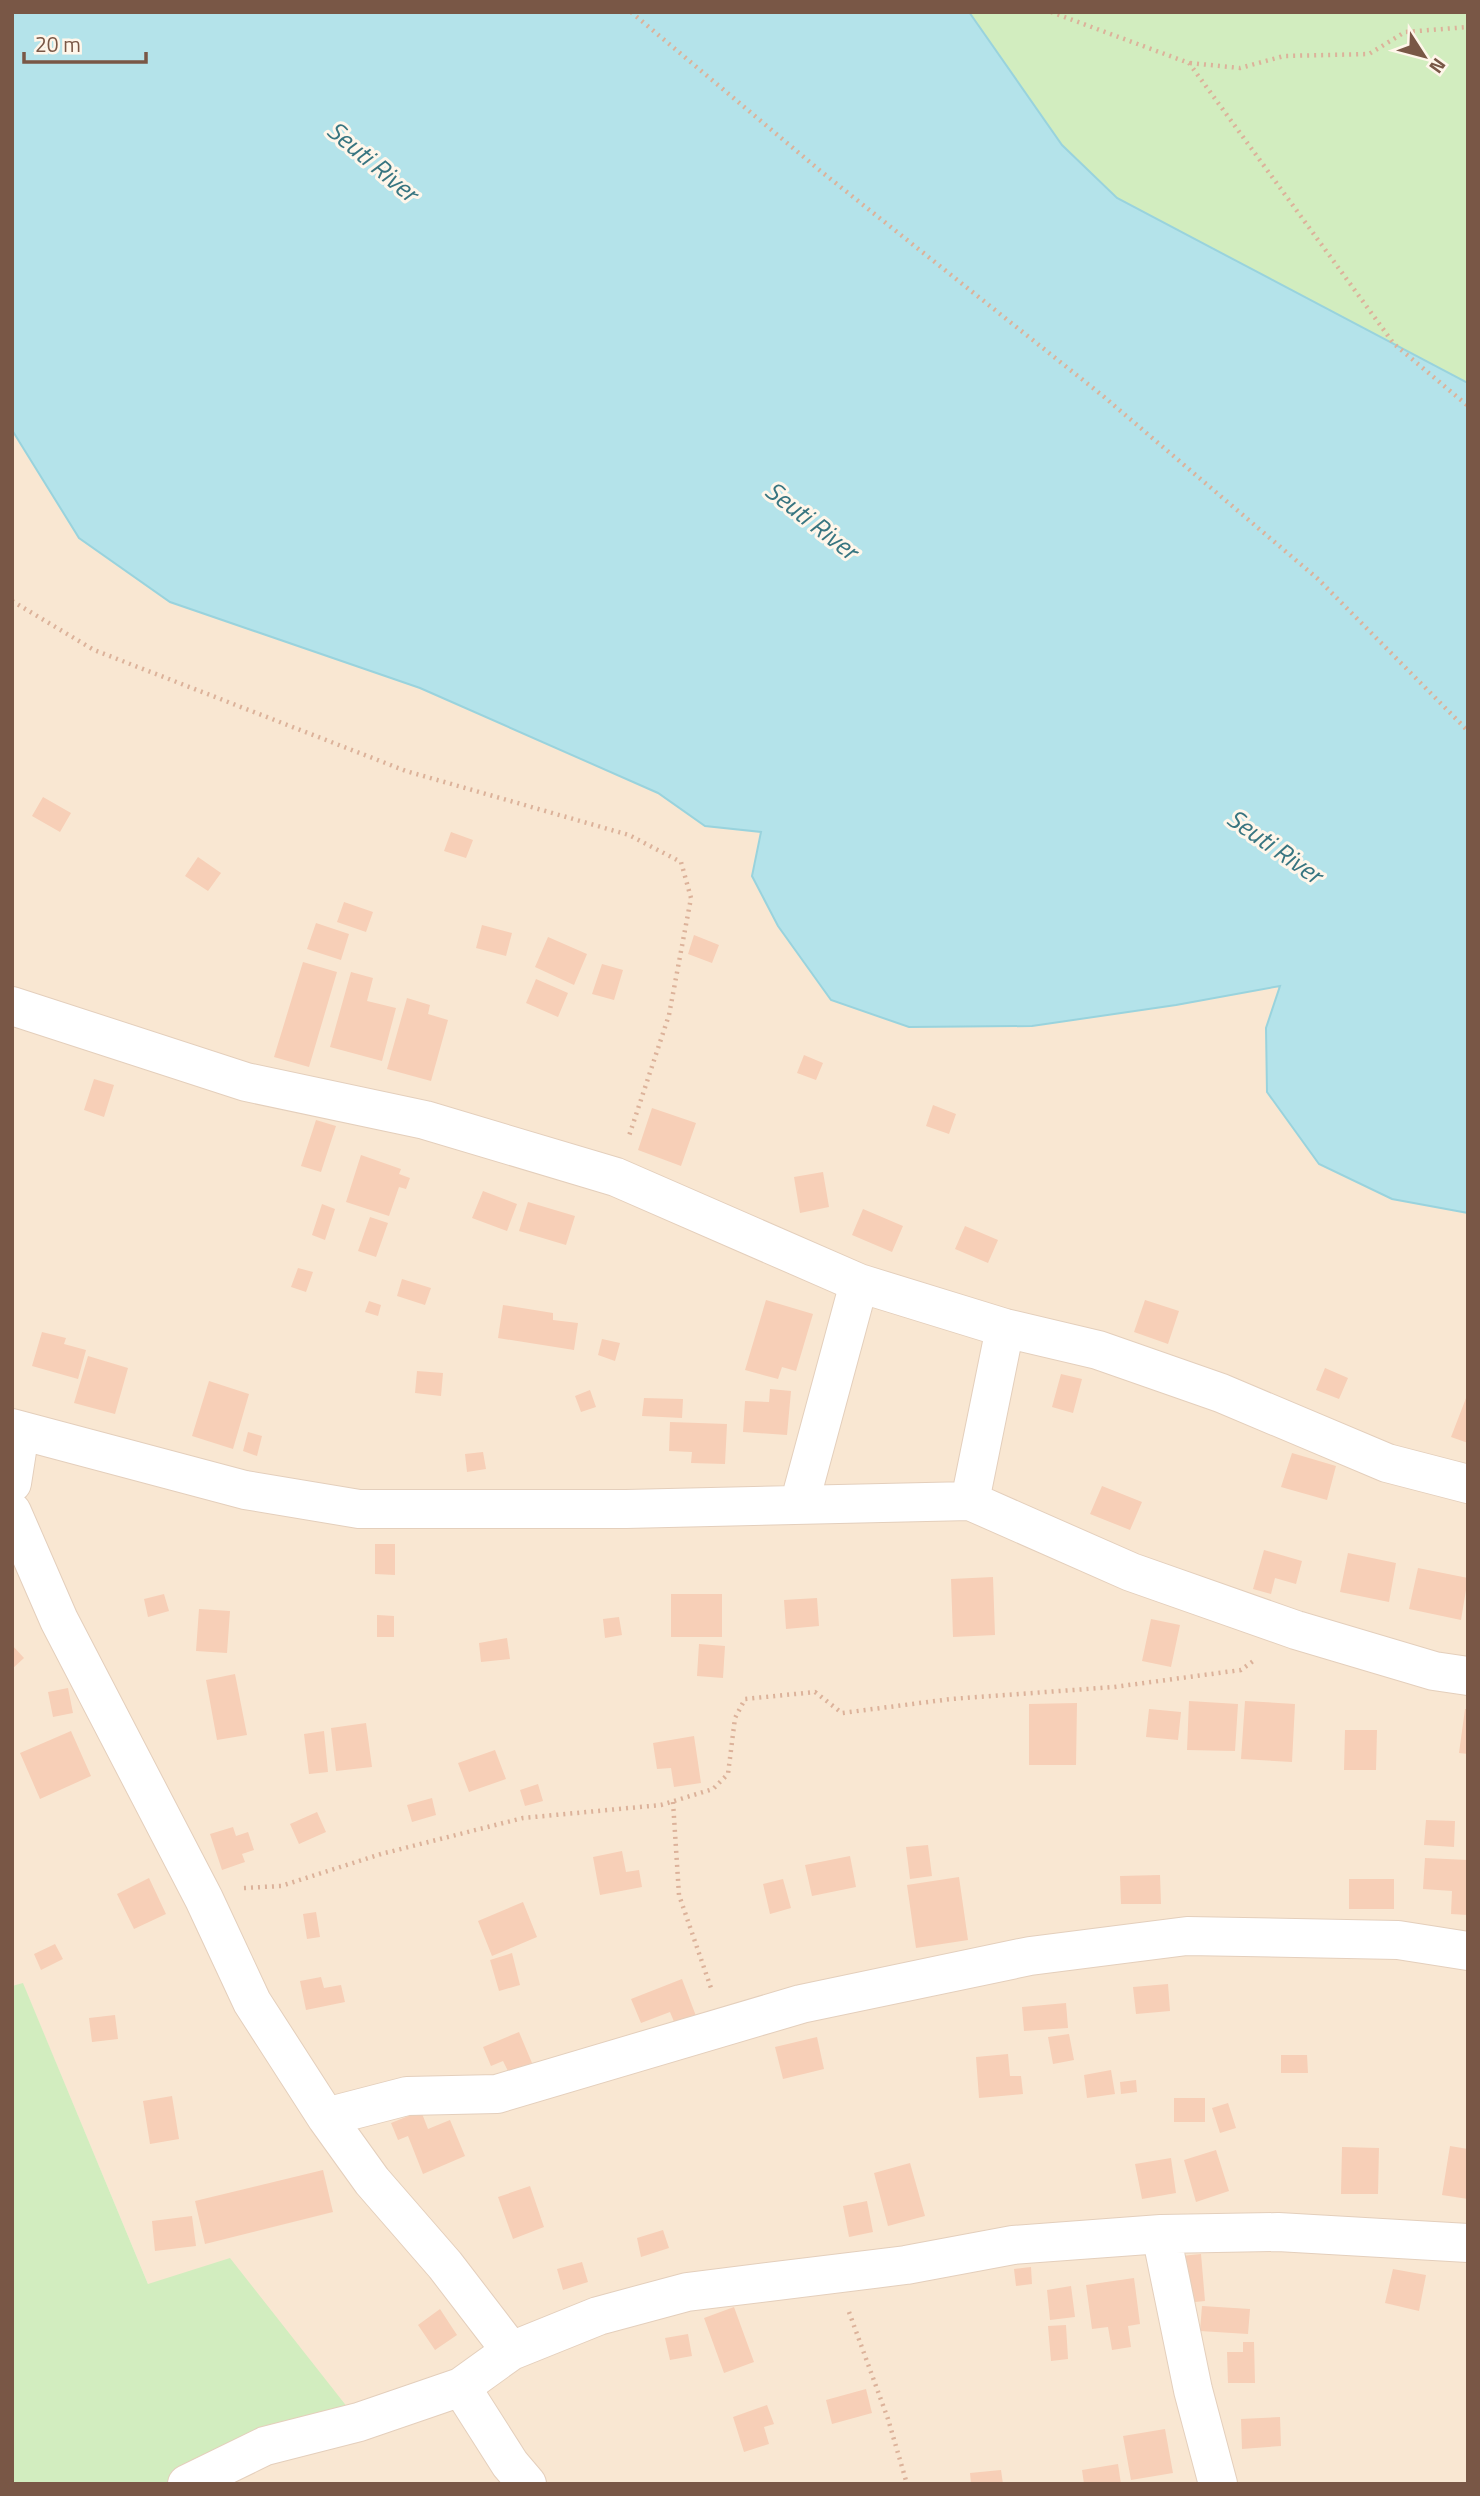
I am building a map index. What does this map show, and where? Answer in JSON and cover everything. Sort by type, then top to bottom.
[{"type":"street","points":[[12,1006],[246,1082],[425,1121],[616,1177],[859,1283],[1005,1328],[1098,1350],[1221,1393],[1387,1463],[1468,1484]]},
{"type":"street","points":[[799,1505],[859,1283]]},
{"type":"street","points":[[970,1501],[1005,1328]]},
{"type":"street","points":[[12,1483],[16,1430],[244,1490],[359,1509],[626,1509],[970,1501],[1130,1572],[1296,1630],[1434,1671],[1468,1676]]},
{"type":"street","points":[[12,1512],[59,1620],[204,1899],[252,2002],[326,2117],[372,2181],[445,2265],[511,2351]]},
{"type":"street","points":[[326,2117],[407,2096],[497,2094],[801,2004],[1004,1961],[1187,1936],[1398,1940],[1468,1951]]},
{"type":"street","points":[[187,2484],[265,2446],[359,2422],[461,2387],[511,2351],[598,2316],[687,2292],[906,2266],[1013,2245],[1161,2234],[1278,2232],[1468,2244]]},
{"type":"street","points":[[1161,2234],[1193,2390],[1218,2484]]},
{"type":"street","points":[[461,2387],[510,2465],[527,2484]]},
{"type":"path","points":[[631,12],[818,169],[1103,396],[1318,579],[1468,731]]},
{"type":"path","points":[[1052,12],[1189,63],[1240,68],[1284,57],[1369,54],[1405,32],[1468,27]]},
{"type":"path","points":[[1189,63],[1394,344],[1468,406]]},
{"type":"path","points":[[12,601],[94,650],[405,771],[629,835],[681,862],[691,898],[670,1015],[616,1177]]},
{"type":"path","points":[[204,1899],[223,1890],[281,1886],[381,1854],[523,1818],[661,1805],[713,1789],[728,1774],[735,1717],[746,1699],[814,1692],[842,1713],[950,1699],[1126,1685],[1241,1670],[1296,1630]]},
{"type":"path","points":[[673,1802],[679,1895],[724,2026]]},
{"type":"path","points":[[835,2273],[888,2419],[907,2484]]},
{"type":"shaded area","points":[[12,430],[79,538],[170,602],[420,688],[658,793],[705,826],[761,832],[909,1027],[1032,1026],[1176,1005],[1281,986],[1266,1028],[1392,1199],[1468,1213],[1468,2484],[187,2484],[148,2284],[23,1984],[12,1986]]},
{"type":"green space","points":[[969,12],[1468,12],[1468,383],[1117,198],[1062,145]]},
{"type":"green space","points":[[23,1983],[148,2284],[230,2258],[359,2422],[187,2484],[12,2484],[12,1986]]},
{"type":"water","name":"Seuti River","points":[[12,12],[969,12],[1062,145],[1117,198],[1468,383],[1468,1213],[1392,1199],[1319,1164],[1267,1092],[1266,1028],[1280,986],[1176,1005],[1032,1026],[909,1027],[831,1000],[778,926],[752,876],[761,832],[705,826],[658,793],[420,688],[170,602],[79,538],[12,430]]},
{"type":"building","points":[[43,797],[71,813],[60,832],[32,816]]},
{"type":"building","points":[[451,832],[473,840],[466,858],[444,851]]},
{"type":"building","points":[[198,857],[221,873],[208,891],[185,876]]},
{"type":"building","points":[[344,902],[373,912],[366,932],[337,922]]},
{"type":"building","points":[[316,923],[349,934],[341,960],[307,949]]},
{"type":"building","points":[[482,925],[512,933],[506,956],[476,948]]},
{"type":"building","points":[[694,935],[719,945],[712,963],[688,954]]},
{"type":"building","points":[[548,937],[587,954],[574,985],[535,967]]},
{"type":"building","points":[[303,962],[337,972],[309,1067],[274,1057]]},
{"type":"building","points":[[602,964],[623,970],[614,1000],[592,994]]},
{"type":"building","points":[[351,972],[373,978],[367,1001],[396,1008],[382,1061],[330,1047]]},
{"type":"building","points":[[536,979],[568,993],[558,1017],[526,1003]]},
{"type":"building","points":[[407,998],[430,1005],[428,1014],[448,1020],[431,1081],[387,1069]]},
{"type":"building","points":[[804,1055],[823,1063],[816,1080],[797,1073]]},
{"type":"building","points":[[94,1079],[114,1085],[104,1117],[84,1110]]},
{"type":"building","points":[[933,1105],[956,1114],[949,1134],[926,1126]]},
{"type":"building","points":[[652,1108],[696,1123],[681,1166],[638,1150]]},
{"type":"building","points":[[316,1120],[336,1126],[321,1172],[301,1166]]},
{"type":"building","points":[[361,1155],[401,1169],[399,1174],[410,1178],[406,1189],[399,1187],[389,1216],[346,1202]]},
{"type":"building","points":[[823,1172],[829,1207],[800,1213],[794,1177]]},
{"type":"building","points":[[483,1191],[517,1204],[507,1231],[472,1218]]},
{"type":"building","points":[[528,1202],[575,1216],[566,1245],[519,1231]]},
{"type":"building","points":[[322,1204],[335,1209],[325,1240],[312,1235]]},
{"type":"building","points":[[863,1209],[903,1226],[892,1252],[852,1235]]},
{"type":"building","points":[[370,1217],[388,1223],[376,1257],[358,1251]]},
{"type":"building","points":[[965,1226],[998,1240],[988,1263],[955,1249]]},
{"type":"building","points":[[298,1268],[313,1272],[306,1292],[291,1287]]},
{"type":"building","points":[[402,1279],[431,1288],[425,1305],[397,1296]]},
{"type":"building","points":[[766,1300],[813,1314],[796,1371],[782,1367],[778,1379],[745,1370]]},
{"type":"building","points":[[1145,1300],[1179,1311],[1168,1344],[1134,1332]]},
{"type":"building","points":[[369,1301],[381,1305],[378,1316],[365,1312]]},
{"type":"building","points":[[503,1305],[553,1313],[553,1320],[578,1323],[574,1350],[498,1338]]},
{"type":"building","points":[[42,1332],[66,1338],[64,1344],[86,1350],[78,1379],[32,1366]]},
{"type":"building","points":[[602,1339],[620,1343],[615,1361],[598,1355]]},
{"type":"building","points":[[88,1356],[128,1368],[115,1414],[74,1403]]},
{"type":"building","points":[[1325,1368],[1348,1378],[1339,1399],[1316,1390]]},
{"type":"building","points":[[417,1371],[443,1373],[441,1396],[415,1393]]},
{"type":"building","points":[[1061,1374],[1082,1379],[1073,1413],[1052,1407]]},
{"type":"building","points":[[209,1381],[249,1394],[233,1449],[192,1436]]},
{"type":"building","points":[[770,1389],[791,1391],[787,1435],[743,1432],[745,1401],[769,1402]]},
{"type":"building","points":[[590,1390],[596,1407],[581,1412],[575,1396]]},
{"type":"building","points":[[1468,1393],[1468,1443],[1451,1437]]},
{"type":"building","points":[[644,1398],[683,1399],[682,1418],[642,1416]]},
{"type":"building","points":[[670,1422],[727,1424],[725,1464],[691,1463],[692,1452],[669,1451]]},
{"type":"building","points":[[248,1432],[262,1436],[257,1456],[243,1451]]},
{"type":"building","points":[[483,1452],[486,1469],[467,1472],[465,1454]]},
{"type":"building","points":[[1292,1453],[1336,1466],[1327,1500],[1281,1487]]},
{"type":"building","points":[[1102,1486],[1142,1502],[1130,1530],[1090,1514]]},
{"type":"building","points":[[375,1544],[395,1544],[395,1575],[375,1574]]},
{"type":"building","points":[[1264,1550],[1302,1561],[1296,1584],[1275,1578],[1271,1594],[1253,1589]]},
{"type":"building","points":[[1348,1553],[1396,1563],[1389,1602],[1340,1592]]},
{"type":"building","points":[[1418,1568],[1468,1578],[1461,1620],[1409,1609]]},
{"type":"building","points":[[993,1577],[995,1635],[953,1637],[951,1579]]},
{"type":"building","points":[[164,1594],[169,1611],[148,1617],[144,1599]]},
{"type":"building","points":[[671,1594],[722,1594],[722,1637],[671,1637]]},
{"type":"building","points":[[817,1598],[819,1626],[786,1629],[784,1600]]},
{"type":"building","points":[[199,1609],[230,1611],[227,1653],[196,1651]]},
{"type":"building","points":[[377,1615],[394,1616],[394,1637],[377,1637]]},
{"type":"building","points":[[619,1617],[622,1635],[605,1638],[603,1619]]},
{"type":"building","points":[[1151,1619],[1180,1625],[1171,1667],[1142,1661]]},
{"type":"building","points":[[507,1638],[510,1659],[481,1662],[479,1643]]},
{"type":"building","points":[[699,1644],[725,1646],[723,1678],[697,1676]]},
{"type":"building","points":[[12,1645],[24,1658],[12,1669]]},
{"type":"building","points":[[235,1674],[247,1735],[217,1740],[206,1680]]},
{"type":"building","points":[[68,1688],[73,1713],[53,1717],[48,1692]]},
{"type":"building","points":[[1189,1701],[1238,1704],[1235,1751],[1187,1750]]},
{"type":"building","points":[[1245,1701],[1295,1704],[1292,1762],[1241,1759]]},
{"type":"building","points":[[1077,1703],[1076,1765],[1029,1765],[1029,1704]]},
{"type":"building","points":[[1149,1709],[1181,1712],[1178,1740],[1146,1737]]},
{"type":"building","points":[[1465,1709],[1468,1709],[1468,1754],[1459,1753]]},
{"type":"building","points":[[366,1723],[372,1767],[336,1771],[331,1728]]},
{"type":"building","points":[[1345,1730],[1377,1730],[1376,1770],[1344,1770]]},
{"type":"building","points":[[71,1731],[91,1776],[40,1799],[20,1753]]},
{"type":"building","points":[[324,1731],[328,1772],[309,1774],[304,1734]]},
{"type":"building","points":[[694,1736],[701,1783],[674,1787],[671,1768],[657,1769],[653,1743]]},
{"type":"building","points":[[495,1750],[506,1779],[469,1792],[458,1763]]},
{"type":"building","points":[[538,1784],[543,1801],[525,1806],[520,1790]]},
{"type":"building","points":[[432,1798],[436,1815],[412,1822],[407,1805]]},
{"type":"building","points":[[317,1812],[326,1832],[299,1844],[290,1824]]},
{"type":"building","points":[[1426,1820],[1455,1821],[1454,1847],[1424,1845]]},
{"type":"building","points":[[233,1827],[236,1836],[248,1832],[254,1850],[242,1854],[245,1862],[222,1870],[210,1834]]},
{"type":"building","points":[[928,1845],[932,1876],[910,1879],[906,1847]]},
{"type":"building","points":[[622,1851],[626,1872],[639,1870],[642,1887],[600,1895],[593,1857]]},
{"type":"building","points":[[850,1856],[856,1887],[812,1896],[805,1865]]},
{"type":"building","points":[[1425,1858],[1468,1860],[1468,1915],[1451,1914],[1452,1891],[1423,1889]]},
{"type":"building","points":[[1160,1875],[1161,1904],[1121,1904],[1120,1876]]},
{"type":"building","points":[[959,1877],[968,1940],[916,1948],[907,1885]]},
{"type":"building","points":[[149,1878],[166,1914],[134,1929],[117,1894]]},
{"type":"building","points":[[783,1879],[791,1908],[770,1914],[763,1884]]},
{"type":"building","points":[[1349,1879],[1394,1879],[1394,1909],[1349,1909]]},
{"type":"building","points":[[523,1902],[537,1937],[492,1956],[478,1921]]},
{"type":"building","points":[[316,1912],[320,1937],[307,1939],[303,1914]]},
{"type":"building","points":[[55,1944],[63,1959],[41,1970],[34,1954]]},
{"type":"building","points":[[512,1953],[520,1985],[499,1991],[490,1960]]},
{"type":"building","points":[[321,1977],[324,1988],[341,1985],[345,2002],[306,2010],[300,1981]]},
{"type":"building","points":[[682,1979],[696,2016],[675,2024],[670,2012],[641,2023],[631,1999]]},
{"type":"building","points":[[1168,1984],[1170,2011],[1136,2014],[1133,1987]]},
{"type":"building","points":[[1066,2003],[1068,2028],[1024,2031],[1022,2007]]},
{"type":"building","points":[[115,2015],[118,2039],[92,2042],[89,2018]]},
{"type":"building","points":[[519,2032],[532,2063],[509,2073],[503,2061],[491,2066],[483,2047]]},
{"type":"building","points":[[1069,2034],[1074,2060],[1053,2064],[1048,2037]]},
{"type":"building","points":[[817,2037],[824,2069],[783,2079],[775,2047]]},
{"type":"building","points":[[1008,2054],[1010,2076],[1021,2076],[1023,2094],[979,2098],[976,2057]]},
{"type":"building","points":[[1281,2055],[1307,2055],[1308,2073],[1281,2073]]},
{"type":"building","points":[[1111,2070],[1115,2094],[1087,2098],[1084,2075]]},
{"type":"building","points":[[1136,2080],[1137,2092],[1121,2094],[1120,2082]]},
{"type":"building","points":[[172,2096],[179,2139],[150,2144],[143,2101]]},
{"type":"building","points":[[1174,2098],[1205,2098],[1205,2122],[1174,2122]]},
{"type":"building","points":[[1228,2103],[1236,2128],[1220,2133],[1212,2108]]},
{"type":"building","points":[[421,2111],[428,2129],[450,2120],[465,2156],[423,2174],[408,2136],[398,2140],[391,2123]]},
{"type":"building","points":[[1450,2146],[1468,2149],[1468,2199],[1442,2195]]},
{"type":"building","points":[[1342,2147],[1379,2148],[1378,2194],[1341,2194]]},
{"type":"building","points":[[1216,2150],[1229,2191],[1196,2202],[1184,2160]]},
{"type":"building","points":[[1171,2158],[1176,2193],[1142,2199],[1135,2164]]},
{"type":"building","points":[[910,2163],[925,2216],[888,2226],[874,2173]]},
{"type":"building","points":[[323,2170],[333,2212],[205,2244],[195,2201]]},
{"type":"building","points":[[530,2186],[544,2227],[513,2239],[498,2197]]},
{"type":"building","points":[[867,2201],[873,2232],[849,2237],[843,2206]]},
{"type":"building","points":[[192,2216],[196,2246],[155,2251],[152,2221]]},
{"type":"building","points":[[663,2230],[669,2248],[641,2257],[637,2238]]},
{"type":"building","points":[[1201,2254],[1205,2301],[1185,2303],[1181,2256]]},
{"type":"building","points":[[582,2262],[588,2282],[563,2290],[557,2269]]},
{"type":"building","points":[[1031,2267],[1032,2284],[1016,2286],[1014,2269]]},
{"type":"building","points":[[1393,2269],[1426,2275],[1419,2311],[1385,2303]]},
{"type":"building","points":[[1134,2278],[1140,2324],[1128,2326],[1131,2347],[1112,2350],[1108,2327],[1092,2329],[1086,2285]]},
{"type":"building","points":[[1071,2286],[1075,2317],[1050,2320],[1047,2290]]},
{"type":"building","points":[[1202,2306],[1250,2309],[1248,2334],[1200,2331]]},
{"type":"building","points":[[734,2307],[754,2362],[724,2373],[704,2318]]},
{"type":"building","points":[[440,2309],[457,2335],[435,2350],[418,2325]]},
{"type":"building","points":[[1066,2325],[1068,2359],[1051,2361],[1048,2326]]},
{"type":"building","points":[[688,2334],[692,2356],[670,2360],[665,2338]]},
{"type":"building","points":[[1243,2342],[1254,2342],[1255,2383],[1228,2383],[1227,2352],[1243,2352]]},
{"type":"building","points":[[866,2389],[872,2413],[832,2424],[826,2400]]},
{"type":"building","points":[[767,2405],[774,2424],[764,2427],[769,2444],[744,2452],[733,2417]]},
{"type":"building","points":[[1280,2417],[1281,2446],[1242,2449],[1241,2419]]},
{"type":"building","points":[[1165,2429],[1173,2473],[1131,2480],[1123,2436]]},
{"type":"building","points":[[1118,2464],[1121,2484],[1084,2484],[1082,2470]]},
{"type":"building","points":[[1001,2470],[1003,2484],[971,2484],[970,2473]]}]
